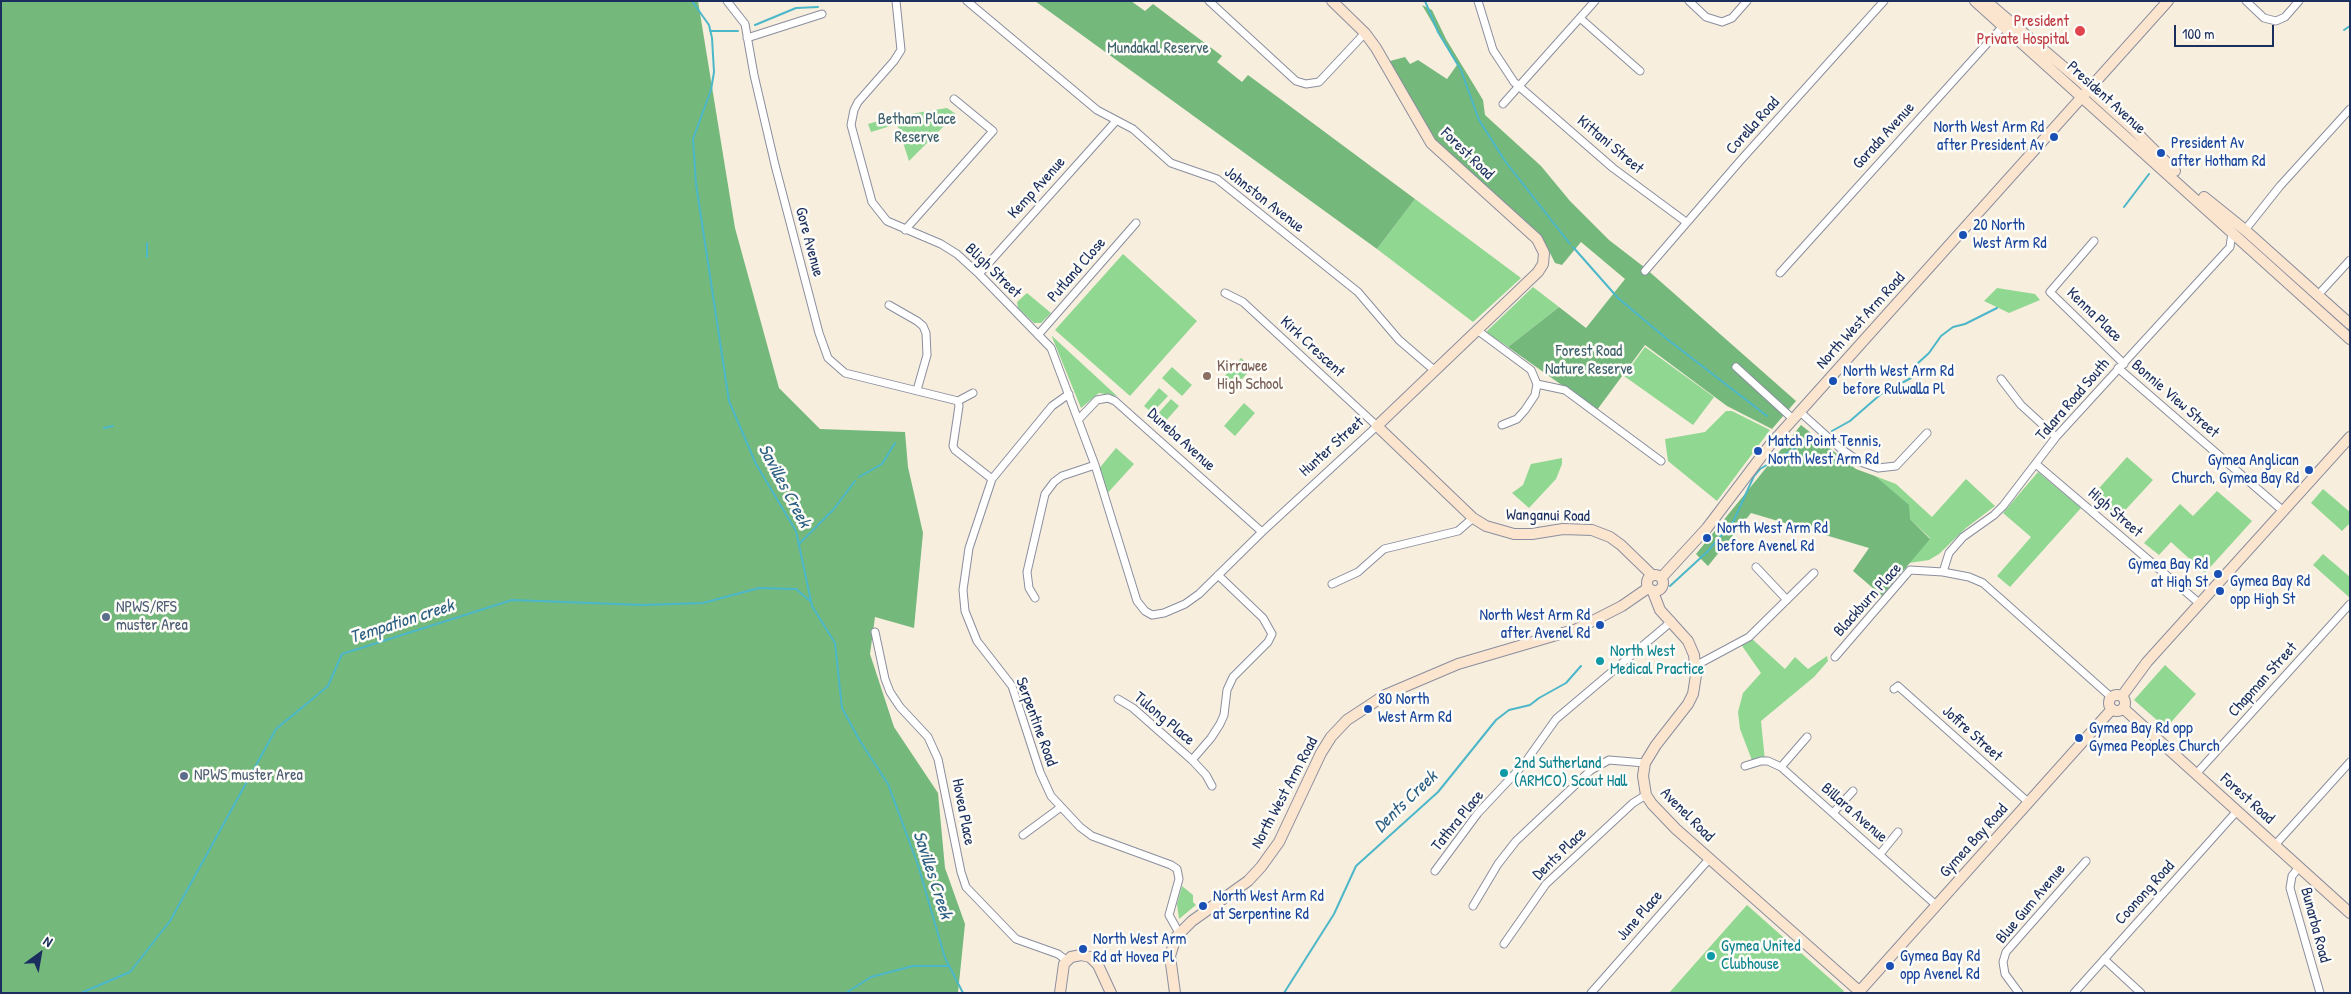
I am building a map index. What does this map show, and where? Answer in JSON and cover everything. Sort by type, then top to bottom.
[{"type":"street","name":"Gore Avenue","points":[[727,1],[742,18],[775,166],[819,333],[828,358],[845,373],[958,401]]},
{"type":"street","name":"Bligh Street","points":[[896,1],[901,50],[894,61],[858,102],[854,110],[851,126],[872,202],[887,221],[949,248],[979,274],[1054,354],[1094,465],[1137,600]]},
{"type":"street","name":"Johnston Avenue","points":[[967,1],[1096,110],[1133,129],[1170,163],[1217,179],[1358,292],[1399,340],[1434,370]]},
{"type":"street","points":[[1209,1],[1296,80],[1306,84],[1319,82],[1365,33]]},
{"type":"street","name":"Forest Road","points":[[1332,1],[1365,33],[1383,58],[1431,143],[1540,242],[1544,260],[1538,272]]},
{"type":"street","name":"Kittani Street","points":[[1478,1],[1493,50],[1510,77],[1612,168],[1686,222]]},
{"type":"street","points":[[1503,104],[1595,1]]},
{"type":"street","points":[[1689,1],[1706,17],[1722,22],[1732,18],[1747,1]]},
{"type":"street","name":"Corella Road","points":[[1645,271],[1686,222],[1884,1]]},
{"type":"street","name":"President Avenue","points":[[1975,1],[2006,23],[2085,93],[2279,275],[2350,324]]},
{"type":"street","name":"President Avenue","points":[[1986,1],[2006,23]]},
{"type":"street","name":"North West Arm Road","points":[[1657,576],[1707,528],[1758,459],[1796,415],[2168,1]]},
{"type":"street","points":[[2246,1],[2264,18],[2276,21],[2285,17],[2299,1]]},
{"type":"street","points":[[747,38],[822,14]]},
{"type":"street","points":[[1580,18],[1640,71]]},
{"type":"street","name":"Gorada Avenue","points":[[1780,273],[2006,23]]},
{"type":"street","name":"President Avenue","points":[[2085,93],[2133,129],[2181,177],[2245,230],[2315,299],[2350,339]]},
{"type":"street","points":[[905,230],[993,131],[954,99]]},
{"type":"street","points":[[2279,275],[2262,253],[2244,236],[2245,230],[2280,186],[2350,109]]},
{"type":"street","name":"Kemp Avenue","points":[[979,274],[1116,121]]},
{"type":"street","name":"Putland Close","points":[[1038,335],[1136,223]]},
{"type":"street","points":[[2232,231],[2230,247],[2240,245],[2250,248]]},
{"type":"street","name":"Kenna Place","points":[[2094,241],[2050,292],[2121,366]]},
{"type":"street","name":"Talara Road South","points":[[1943,572],[1949,553],[1963,537],[1998,512],[2056,437],[2230,247]]},
{"type":"street","points":[[2315,299],[2350,260]]},
{"type":"street","name":"Hunter Street","points":[[1137,600],[1148,614],[1164,613],[1191,600],[1538,272]]},
{"type":"street","name":"Kirk Crescent","points":[[1225,293],[1243,302],[1377,426]]},
{"type":"street","points":[[889,305],[917,321],[923,326],[926,333],[927,355],[917,390]]},
{"type":"street","points":[[1477,330],[1531,370],[1537,384],[1535,395],[1525,410],[1516,419],[1502,425]]},
{"type":"street","name":"Bonnie View Street","points":[[2121,366],[2282,510]]},
{"type":"street","points":[[1736,367],[1796,415],[1860,462],[1878,468],[1896,466],[1927,433]]},
{"type":"street","points":[[2001,378],[2021,405],[2056,437]]},
{"type":"street","points":[[1537,384],[1565,390],[1661,460]]},
{"type":"street","points":[[973,393],[958,401],[953,446],[955,450],[992,479]]},
{"type":"street","name":"Serpentine Road","points":[[1069,394],[1052,406],[992,479],[969,548],[963,590],[965,611],[977,641],[1012,686],[1044,783],[1061,807],[1092,836],[1171,865],[1177,869],[1179,879],[1169,915],[1179,933]]},
{"type":"street","name":"Duneba Avenue","points":[[1078,420],[1097,400],[1102,398],[1114,401],[1262,532]]},
{"type":"street","name":"Wanganui Road","points":[[1377,426],[1473,518],[1498,531],[1514,534],[1570,528],[1592,530],[1610,537],[1657,576]]},
{"type":"street","points":[[2122,696],[2147,662],[2282,510],[2350,437]]},
{"type":"street","name":"High Street","points":[[2036,464],[2199,603]]},
{"type":"street","points":[[1035,598],[1028,588],[1027,572],[1045,494],[1054,482],[1062,476],[1094,465]]},
{"type":"street","points":[[1332,584],[1358,572],[1384,550],[1458,530],[1473,518]]},
{"type":"street","points":[[1756,567],[1787,600]]},
{"type":"street","name":"Blackburn Place","points":[[1834,657],[1910,570],[1943,572],[1970,577],[1983,583],[2111,697]]},
{"type":"street","points":[[1695,666],[1749,637],[1814,573]]},
{"type":"street","name":"Tulong Place","points":[[1192,760],[1220,724],[1224,715],[1226,690],[1233,677],[1268,642],[1272,634],[1263,618],[1218,575]]},
{"type":"street","points":[[1473,906],[1498,864],[1516,841],[1592,770],[1610,760],[1645,763],[1656,745],[1688,704],[1695,685],[1695,666],[1688,641],[1672,621],[1660,610],[1651,590],[1648,580],[1657,576]]},
{"type":"street","name":"North West Arm Road","points":[[1175,993],[1170,956],[1173,943],[1179,933],[1192,921],[1248,881],[1261,867],[1279,842],[1321,753],[1331,737],[1355,713],[1385,695],[1458,664],[1577,629],[1651,590]]},
{"type":"street","name":"Chapman Street","points":[[2196,774],[2350,604]]},
{"type":"street","name":"Tathra Place","points":[[1435,871],[1478,814],[1524,764],[1556,719],[1672,621]]},
{"type":"street","name":"Hovea Place","points":[[875,632],[885,679],[890,692],[900,707],[928,737],[938,759],[961,872],[966,887],[1016,939],[1058,954],[1066,960]]},
{"type":"street","name":"Joffre Street","points":[[1896,685],[2028,802]]},
{"type":"street","points":[[2116,694],[2122,696],[2125,703],[2123,708],[2117,711],[2112,709],[2109,702],[2111,697],[2116,694]]},
{"type":"street","name":"Tulong Place","points":[[1118,699],[1133,708],[1192,760],[1206,775],[1212,786]]},
{"type":"street","name":"Forest Road","points":[[2123,708],[2350,913]]},
{"type":"street","name":"Gymea Bay Road","points":[[1858,992],[2112,709]]},
{"type":"street","points":[[1780,767],[1807,737]]},
{"type":"street","name":"Billara Avenue","points":[[1745,766],[1768,761],[1780,767],[1936,905]]},
{"type":"street","points":[[2275,845],[2350,762]]},
{"type":"street","name":"Avenel Road","points":[[1645,763],[1643,776],[1646,795],[1652,804],[1676,829],[1858,992]]},
{"type":"street","points":[[1833,813],[1853,791]]},
{"type":"street","name":"Dents Place","points":[[1504,944],[1546,884],[1633,803],[1646,795]]},
{"type":"street","points":[[1023,835],[1061,807]]},
{"type":"street","name":"Coonong Road","points":[[2074,993],[2237,811]]},
{"type":"street","points":[[1880,854],[1898,832]]},
{"type":"street","name":"June Place","points":[[1591,993],[1710,858]]},
{"type":"street","name":"Blue Gum Avenue","points":[[2019,993],[2005,974],[2003,962],[2006,952],[2086,861]]},
{"type":"street","name":"Bunarba Road","points":[[2299,867],[2292,876],[2290,888],[2320,993]]},
{"type":"street","points":[[1060,993],[1062,969],[1066,960],[1075,955],[1090,957],[1100,968],[1111,993]]},
{"type":"street","points":[[2104,960],[2141,993]]},
{"type":"green space","points":[[1,1],[698,1],[735,228],[779,388],[820,429],[905,432],[908,467],[923,533],[914,628],[875,617],[870,654],[894,727],[938,793],[945,868],[965,924],[958,993],[1,993]]},
{"type":"green space","name":"Mundakal Reserve","points":[[1035,1],[1131,1],[1145,11],[1153,4],[1222,56],[1217,62],[1242,82],[1248,75],[1415,199],[1377,249]]},
{"type":"green space","name":"Forest Road Nature Reserve","points":[[1422,5],[1432,10],[1446,39],[1483,100],[1485,115],[1541,166],[1570,201],[1609,240],[1644,267],[1796,401],[1772,429],[1727,406],[1645,345],[1597,410],[1508,347],[1559,307],[1586,328],[1625,279],[1581,242],[1562,265],[1555,263],[1545,243],[1432,141],[1390,61],[1405,57],[1410,64],[1418,60],[1447,79],[1457,65]]},
{"type":"green space","name":"Betham Place Reserve","points":[[947,108],[956,114],[909,161],[897,124],[871,132],[868,124],[892,117]]},
{"type":"green space","points":[[1415,199],[1521,278],[1473,322],[1377,249]]},
{"type":"green space","points":[[1123,254],[1197,321],[1130,396],[1055,330]]},
{"type":"green space","points":[[1533,287],[1559,307],[1508,347],[1486,332]]},
{"type":"green space","points":[[1997,288],[2035,294],[2040,300],[2009,313],[1984,301]]},
{"type":"green space","points":[[1027,293],[1051,313],[1041,323],[1034,323],[1018,308],[1017,302]]},
{"type":"green space","points":[[1052,336],[1117,396],[1099,393],[1081,408]]},
{"type":"green space","points":[[1645,347],[1714,397],[1693,425],[1624,376]]},
{"type":"green space","points":[[1241,358],[1252,368],[1232,390],[1221,380]]},
{"type":"green space","points":[[1172,367],[1192,385],[1182,396],[1162,378]]},
{"type":"green space","points":[[1159,388],[1168,396],[1152,413],[1144,406]]},
{"type":"green space","points":[[1171,399],[1179,406],[1163,424],[1155,417]]},
{"type":"green space","points":[[1244,403],[1255,413],[1235,436],[1224,426]]},
{"type":"green space","points":[[1726,411],[1732,411],[1770,430],[1717,501],[1668,461],[1665,439],[1705,432]]},
{"type":"green space","points":[[1801,425],[1856,469],[1875,476],[1909,505],[1910,519],[1930,539],[1882,596],[1853,571],[1869,548],[1751,513],[1708,566],[1696,554]]},
{"type":"green space","points":[[1116,448],[1134,464],[1104,497],[1097,471]]},
{"type":"green space","points":[[2127,457],[2153,480],[2118,518],[2092,496]]},
{"type":"green space","points":[[1562,458],[1562,464],[1556,479],[1529,508],[1512,493],[1523,485],[1531,464]]},
{"type":"green space","points":[[2038,472],[2081,508],[2010,587],[1997,576],[2031,537],[2003,513]]},
{"type":"green space","points":[[1875,476],[1896,484],[1932,517],[1966,479],[1995,506],[1966,528],[1939,554],[1929,560],[1909,563],[1930,538],[1910,519]]},
{"type":"green space","points":[[2323,489],[2350,512],[2350,523],[2342,531],[2311,503]]},
{"type":"green space","points":[[2217,491],[2252,521],[2205,573],[2171,542],[2159,555],[2144,543],[2180,504],[2193,516]]},
{"type":"green space","points":[[2323,554],[2350,577],[2350,598],[2313,565]]},
{"type":"green space","points":[[1750,637],[1785,669],[1795,657],[1808,669],[1827,656],[1828,661],[1814,677],[1761,721],[1765,761],[1753,763],[1740,729],[1738,712],[1743,693],[1761,673],[1740,643]]},
{"type":"green space","points":[[2165,665],[2196,694],[2166,728],[2134,700]]},
{"type":"green space","points":[[1182,886],[1193,895],[1193,902],[1196,905],[1179,919],[1177,904]]},
{"type":"green space","points":[[1747,905],[1844,991],[1842,993],[1669,993]]},
{"type":"waterway","name":"Savilles Creek","points":[[692,1],[709,25],[712,38],[714,72],[711,90],[693,139],[696,184],[729,401],[756,464],[796,531],[812,606],[835,643],[842,708],[860,741],[888,784],[918,865],[945,958],[963,993]]},
{"type":"waterway","points":[[1425,1],[1438,32],[1461,70],[1479,120],[1505,161],[1570,244]]},
{"type":"waterway","points":[[755,25],[796,8],[818,7]]},
{"type":"waterway","points":[[2344,30],[2350,26]]},
{"type":"waterway","points":[[710,31],[738,31]]},
{"type":"waterway","points":[[2124,207],[2149,174]]},
{"type":"waterway","points":[[147,243],[147,257]]},
{"type":"waterway","points":[[1573,247],[1618,298],[1667,339],[1767,416]]},
{"type":"waterway","name":"Dents Creek","points":[[1832,431],[1850,421],[1881,394],[1911,378],[1917,364],[1929,353],[1941,336],[1953,327],[1965,324],[1997,308]]},
{"type":"waterway","points":[[104,428],[113,426]]},
{"type":"waterway","name":"Dents Creek","points":[[1670,586],[1707,552],[1733,522],[1754,476],[1760,469],[1799,446],[1818,438]]},
{"type":"waterway","points":[[859,477],[882,464],[895,443]]},
{"type":"waterway","points":[[799,544],[833,510],[855,481]]},
{"type":"waterway","name":"Tempation creek","points":[[81,993],[130,972],[170,921],[276,729],[328,686],[342,654],[512,600],[643,605],[703,603],[759,588],[796,589],[810,601]]},
{"type":"waterway","name":"Dents Creek","points":[[1284,993],[1334,914],[1356,866],[1438,792],[1496,720],[1509,710],[1530,705],[1566,683],[1581,666]]},
{"type":"waterway","points":[[846,993],[871,977],[913,966],[949,966]]},
{"type":"place","name":"President Private Hospital","points":[[2080,31]]},
{"type":"place","name":"North West Arm Rd after President Av","points":[[2054,137]]},
{"type":"place","name":"President Av after Hotham Rd","points":[[2161,153]]},
{"type":"place","name":"20 North West Arm Rd","points":[[1963,235]]},
{"type":"place","name":"Kirrawee High School","points":[[1207,376]]},
{"type":"place","name":"North West Arm Rd before Rulwalla Pl","points":[[1833,381]]},
{"type":"place","name":"Match Point Tennis, North West Arm Rd","points":[[1758,451]]},
{"type":"place","name":"Gymea Anglican Church, Gymea Bay Rd","points":[[2309,470]]},
{"type":"place","name":"North West Arm Rd before Avenel Rd","points":[[1707,538]]},
{"type":"place","name":"Gymea Bay Rd at High St","points":[[2218,574]]},
{"type":"place","name":"Gymea Bay Rd opp High St","points":[[2220,591]]},
{"type":"place","name":"NPWS/RFS muster Area","points":[[106,617]]},
{"type":"place","name":"North West Arm Rd after Avenel Rd","points":[[1600,625]]},
{"type":"place","name":"North West Medical Practice","points":[[1600,661]]},
{"type":"place","name":"80 North West Arm Rd","points":[[1368,709]]},
{"type":"place","name":"Gymea Bay Rd opp Gymea Peoples Church","points":[[2079,738]]},
{"type":"place","name":"2nd Sutherland (ARMCO) Scout Hall","points":[[1504,773]]},
{"type":"place","name":"NPWS muster Area","points":[[184,776]]},
{"type":"place","name":"North West Arm Rd at Serpentine Rd","points":[[1203,906]]},
{"type":"place","name":"North West Arm Rd at Hovea Pl","points":[[1083,949]]},
{"type":"place","name":"Gymea United Clubhouse","points":[[1711,956]]},
{"type":"place","name":"Gymea Bay Rd opp Avenel Rd","points":[[1890,966]]}]
